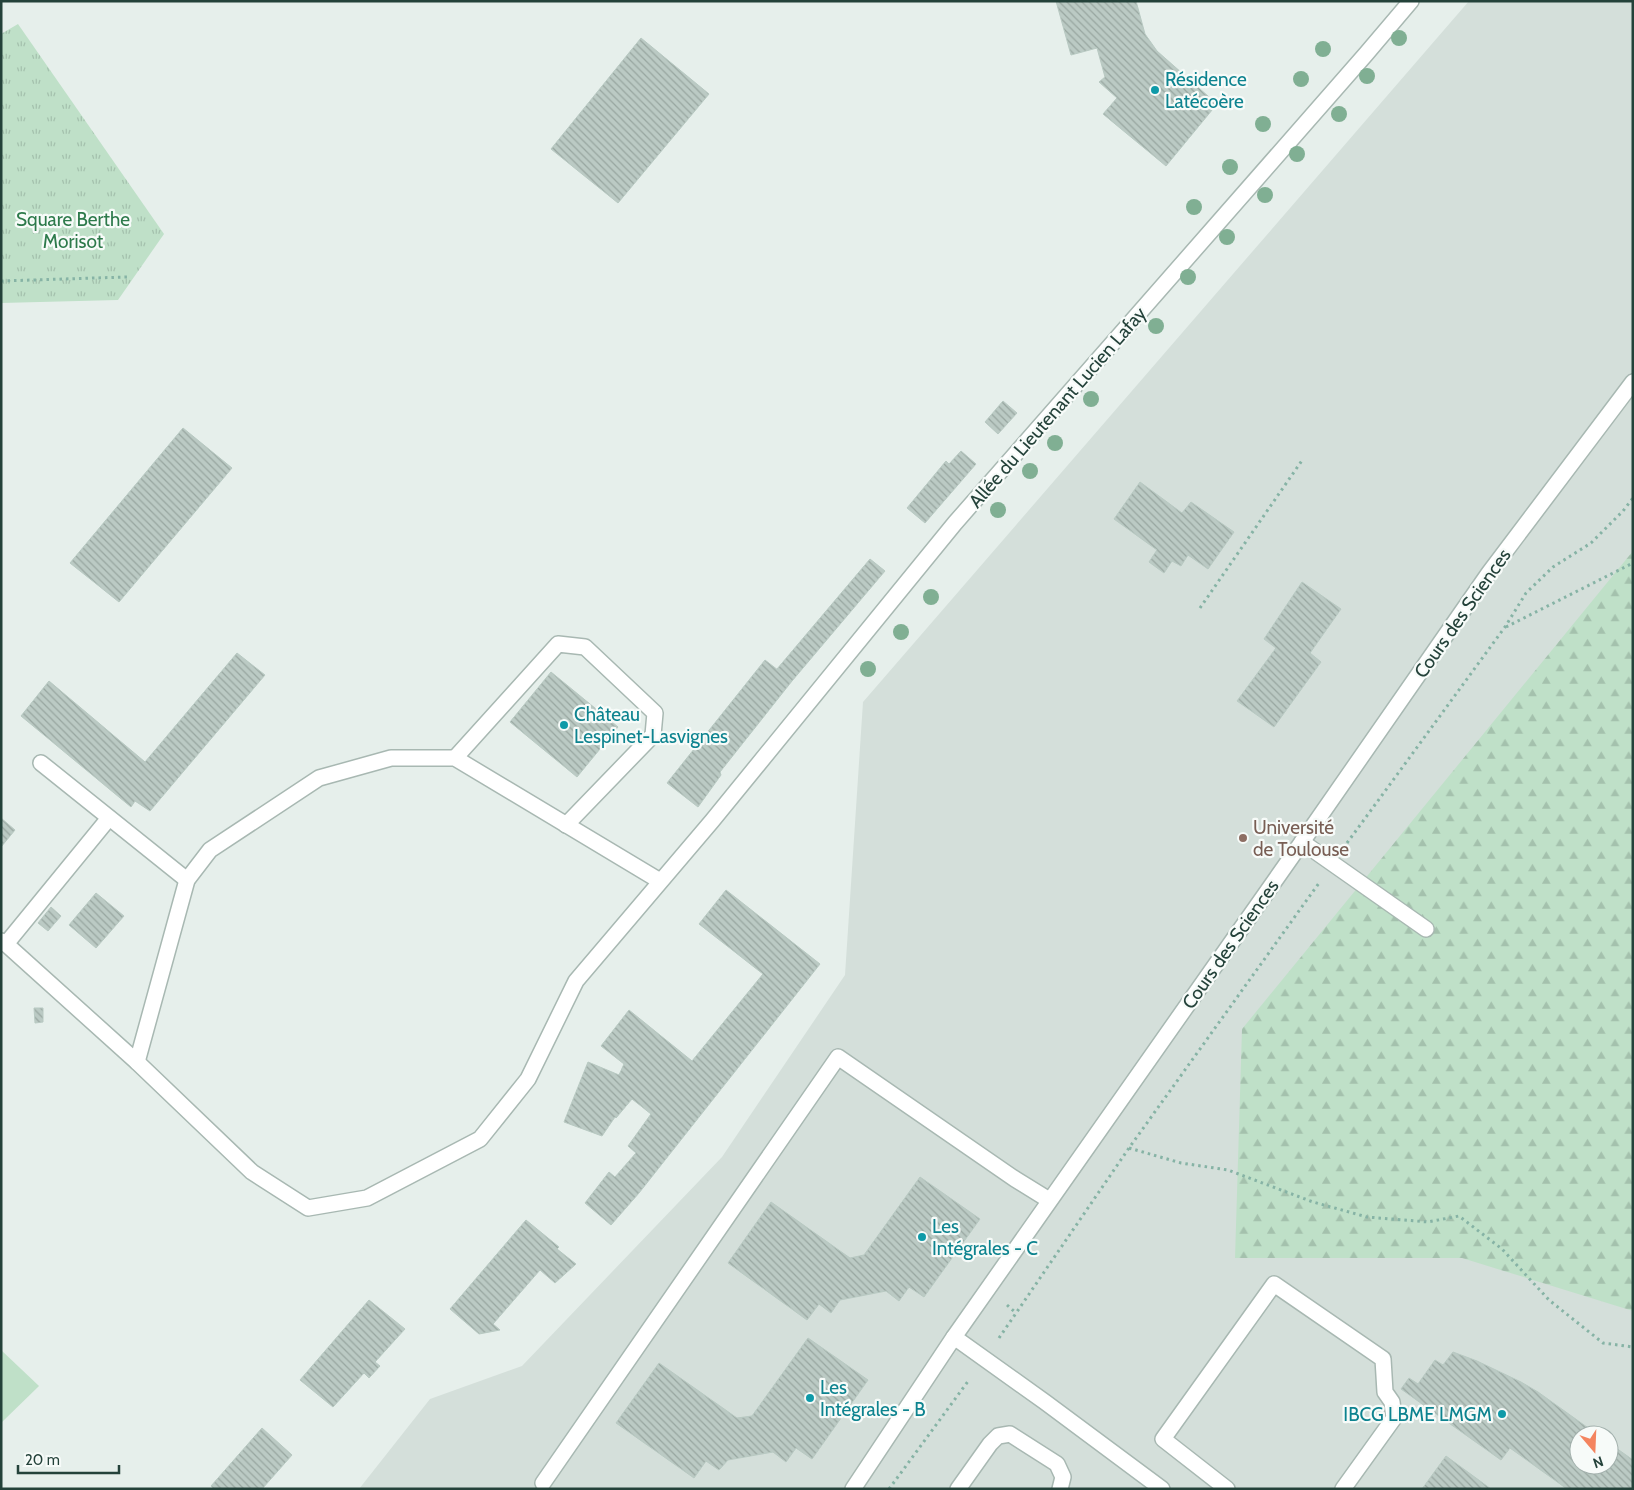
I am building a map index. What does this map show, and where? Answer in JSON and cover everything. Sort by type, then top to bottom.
[{"type":"street","name":"Allée du Lieutenant Lucien Lafay","points":[[4,942],[137,1062],[252,1172],[308,1208],[367,1198],[480,1139],[528,1079],[576,982],[712,821],[956,523],[1411,1]]},
{"type":"street","name":"Cours des Sciences","points":[[859,1486],[954,1337],[1489,572],[1633,382]]},
{"type":"street","points":[[455,758],[558,644],[585,647],[655,713],[653,734],[566,825]]},
{"type":"street","points":[[137,1062],[188,880],[210,850],[319,778],[391,758],[455,758],[660,881]]},
{"type":"street","points":[[40,763],[188,880]]},
{"type":"street","points":[[4,942],[109,818]]},
{"type":"street","points":[[1302,842],[1426,929]]},
{"type":"street","points":[[543,1483],[838,1057],[1015,1179],[1049,1200]]},
{"type":"street","points":[[1227,1489],[1163,1439],[1274,1284],[1383,1359],[1384,1392],[1392,1402],[1394,1418],[1343,1489]]},
{"type":"street","points":[[954,1337],[1162,1489]]},
{"type":"street","points":[[958,1489],[994,1440],[998,1436],[1010,1434],[1056,1464],[1063,1476],[1060,1489]]},
{"type":"path","points":[[1,281],[127,277]]},
{"type":"path","points":[[1200,608],[1303,459]]},
{"type":"path","points":[[1346,844],[1505,627],[1526,593],[1553,567],[1591,542],[1623,511],[1633,498]]},
{"type":"path","points":[[1505,627],[1633,563]]},
{"type":"path","points":[[999,1338],[1129,1148],[1321,880]]},
{"type":"path","points":[[1129,1148],[1181,1163],[1228,1170],[1312,1202],[1367,1218],[1428,1222],[1459,1216],[1502,1249],[1549,1300],[1603,1343],[1633,1347]]},
{"type":"path","points":[[889,1489],[965,1385]]},
{"type":"shaded area","name":"Université de Toulouse","points":[[1469,1],[1633,1],[1633,1489],[359,1489],[430,1399],[522,1366],[722,1157],[845,975],[863,702]]},
{"type":"green space","name":"Square Berthe Morisot","points":[[18,24],[164,234],[118,300],[1,303],[1,34]]},
{"type":"green space","points":[[1633,551],[1633,1311],[1462,1258],[1235,1258],[1242,1029]]},
{"type":"green space","points":[[1,1350],[39,1386],[1,1423]]},
{"type":"building","name":"Résidence Latécoère","points":[[1056,1],[1136,1],[1145,34],[1157,51],[1217,104],[1166,166],[1103,114],[1117,98],[1099,82],[1105,77],[1097,48],[1071,55]]},
{"type":"building","points":[[641,38],[709,94],[618,203],[551,149]]},
{"type":"building","points":[[1003,401],[1017,413],[998,434],[985,422]]},
{"type":"building","points":[[183,428],[232,468],[119,602],[70,563]]},
{"type":"building","points":[[961,451],[976,464],[925,523],[907,508],[946,461],[949,464]]},
{"type":"building","points":[[1140,482],[1182,513],[1191,502],[1234,532],[1208,569],[1188,555],[1181,566],[1172,561],[1164,573],[1149,562],[1157,550],[1114,519]]},
{"type":"building","points":[[870,559],[885,571],[792,681],[777,669]]},
{"type":"building","points":[[1302,582],[1341,609],[1310,653],[1321,662],[1274,727],[1237,701],[1276,648],[1264,639]]},
{"type":"building","points":[[237,653],[265,675],[150,811],[135,801],[131,807],[21,716],[49,681],[145,762]]},
{"type":"building","points":[[765,660],[792,681],[720,772],[721,775],[698,807],[667,783]]},
{"type":"building","name":"Château Lespinet-Lasvignes","points":[[551,672],[618,727],[577,777],[510,722]]},
{"type":"building","points":[[1,818],[15,830],[1,847]]},
{"type":"building","points":[[726,890],[820,964],[639,1193],[611,1225],[585,1203],[609,1172],[615,1177],[636,1153],[628,1146],[651,1114],[632,1099],[615,1117],[602,1136],[564,1122],[588,1062],[619,1075],[624,1064],[601,1046],[629,1010],[692,1061],[763,974],[699,924]]},
{"type":"building","points":[[96,893],[124,916],[96,948],[69,925]]},
{"type":"building","points":[[51,907],[61,916],[48,931],[38,923]]},
{"type":"building","points":[[34,1008],[43,1008],[43,1022],[35,1023]]},
{"type":"building","name":"Les Intégrales - C","points":[[920,1177],[980,1219],[924,1297],[909,1287],[899,1301],[886,1291],[840,1300],[831,1313],[819,1304],[807,1320],[728,1263],[771,1202],[850,1258],[864,1255]]},
{"type":"building","points":[[526,1220],[559,1247],[557,1249],[576,1264],[555,1283],[540,1270],[493,1324],[500,1330],[479,1334],[450,1309]]},
{"type":"building","points":[[369,1300],[405,1329],[375,1362],[380,1366],[369,1378],[364,1373],[333,1407],[300,1380]]},
{"type":"building","name":"Les Intégrales - B","points":[[808,1338],[868,1380],[812,1459],[796,1448],[786,1462],[773,1452],[728,1460],[719,1470],[706,1461],[694,1478],[616,1423],[659,1363],[737,1418],[752,1416]]},
{"type":"building","name":"IBCG LBME LMGM","points":[[1453,1352],[1477,1361],[1538,1392],[1584,1425],[1569,1425],[1569,1475],[1619,1475],[1619,1450],[1633,1460],[1633,1489],[1567,1489],[1510,1448],[1501,1460],[1401,1389],[1409,1378],[1418,1384],[1435,1360],[1443,1365]]},
{"type":"building","points":[[262,1428],[292,1455],[262,1489],[214,1489],[211,1486]]},
{"type":"building","name":"IBCG LBME LMGM","points":[[1446,1456],[1491,1489],[1422,1489]]},
{"type":"place","name":"Résidence Latécoère","points":[[1155,90]]},
{"type":"place","name":"Château Lespinet-Lasvignes","points":[[564,725]]},
{"type":"place","name":"Université de Toulouse","points":[[1243,838]]},
{"type":"place","name":"Les Intégrales - C","points":[[922,1237]]},
{"type":"place","name":"Les Intégrales - B","points":[[810,1398]]},
{"type":"place","name":"IBCG LBME LMGM","points":[[1502,1414]]}]
